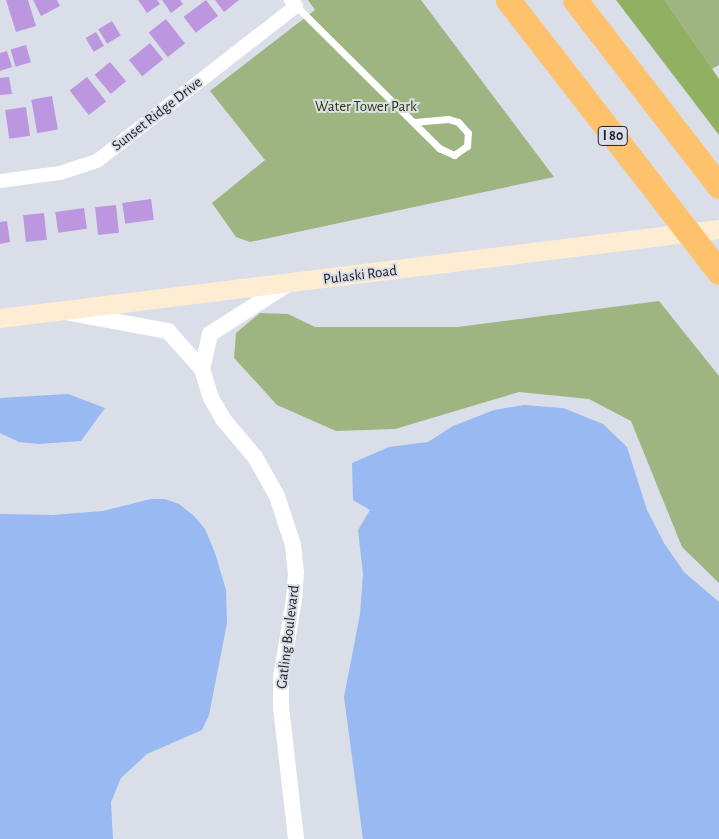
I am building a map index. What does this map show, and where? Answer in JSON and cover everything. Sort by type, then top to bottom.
[{"type":"highway","name":"I 80","points":[[508,0],[719,272]]},
{"type":"highway","points":[[574,0],[719,186]]},
{"type":"main road","name":"Pulaski Road","points":[[0,318],[288,284],[719,229]]},
{"type":"street","name":"Sunset Ridge Drive","points":[[0,181],[60,173],[97,161],[294,3]]},
{"type":"street","name":"Gatling Boulevard","points":[[202,368],[210,334],[288,284]]},
{"type":"street","name":"Gatling Boulevard","points":[[55,311],[158,327],[178,340],[202,368],[211,398],[223,419],[267,473],[293,545],[294,599],[281,678],[281,708],[296,839]]},
{"type":"lane","points":[[294,3],[446,153],[459,154],[467,146],[468,133],[458,122],[448,119],[415,122]]},
{"type":"green space","name":"Water Tower Park","points":[[308,0],[421,0],[554,177],[250,242],[236,237],[212,203],[265,160],[210,91],[315,10]]},
{"type":"green space","points":[[616,0],[665,0],[719,79],[719,135]]},
{"type":"green space","points":[[665,0],[719,0],[719,65],[712,69]]},
{"type":"green space","points":[[659,301],[719,376],[719,583],[682,547],[631,421],[589,399],[519,392],[395,429],[336,431],[277,405],[234,358],[236,333],[260,313],[288,314],[315,327],[457,327]]},
{"type":"water","points":[[68,394],[105,408],[81,441],[39,444],[19,442],[0,433],[0,398]]},
{"type":"water","points":[[524,405],[563,408],[603,424],[627,447],[647,510],[664,543],[684,572],[719,602],[719,839],[363,839],[344,697],[360,614],[363,574],[358,530],[370,510],[353,500],[352,463],[389,447],[428,442],[453,426],[494,410]]},
{"type":"water","points":[[151,499],[165,499],[179,504],[194,516],[205,529],[215,553],[226,590],[227,623],[209,715],[202,730],[147,754],[121,778],[111,802],[113,839],[0,839],[0,514],[53,515],[103,511]]},
{"type":"building","points":[[6,0],[28,0],[36,26],[16,32]]},
{"type":"building","points":[[33,0],[57,0],[60,6],[41,16]]},
{"type":"building","points":[[138,0],[157,0],[160,4],[147,13]]},
{"type":"building","points":[[162,0],[180,0],[183,4],[171,13]]},
{"type":"building","points":[[206,0],[218,16],[196,33],[184,17]]},
{"type":"building","points":[[215,0],[239,0],[224,12]]},
{"type":"building","points":[[166,19],[185,43],[168,57],[149,33]]},
{"type":"building","points":[[112,21],[121,36],[107,44],[98,29]]},
{"type":"building","points":[[96,32],[104,46],[94,52],[86,38]]},
{"type":"building","points":[[150,43],[163,59],[142,76],[129,60]]},
{"type":"building","points":[[26,45],[31,62],[16,67],[11,49]]},
{"type":"building","points":[[7,51],[12,67],[0,71],[0,53]]},
{"type":"building","points":[[110,62],[126,81],[111,94],[95,75]]},
{"type":"building","points":[[9,77],[12,94],[0,95],[0,78]]},
{"type":"building","points":[[87,77],[106,101],[89,115],[70,91]]},
{"type":"building","points":[[52,96],[58,129],[37,133],[31,100]]},
{"type":"building","points":[[26,107],[30,136],[9,139],[5,110]]},
{"type":"building","points":[[151,199],[154,220],[125,224],[122,203]]},
{"type":"building","points":[[116,205],[119,233],[98,235],[95,207]]},
{"type":"building","points":[[84,208],[87,229],[58,233],[55,212]]},
{"type":"building","points":[[44,213],[47,240],[26,242],[23,215]]},
{"type":"building","points":[[7,221],[10,242],[0,244],[0,222]]}]
